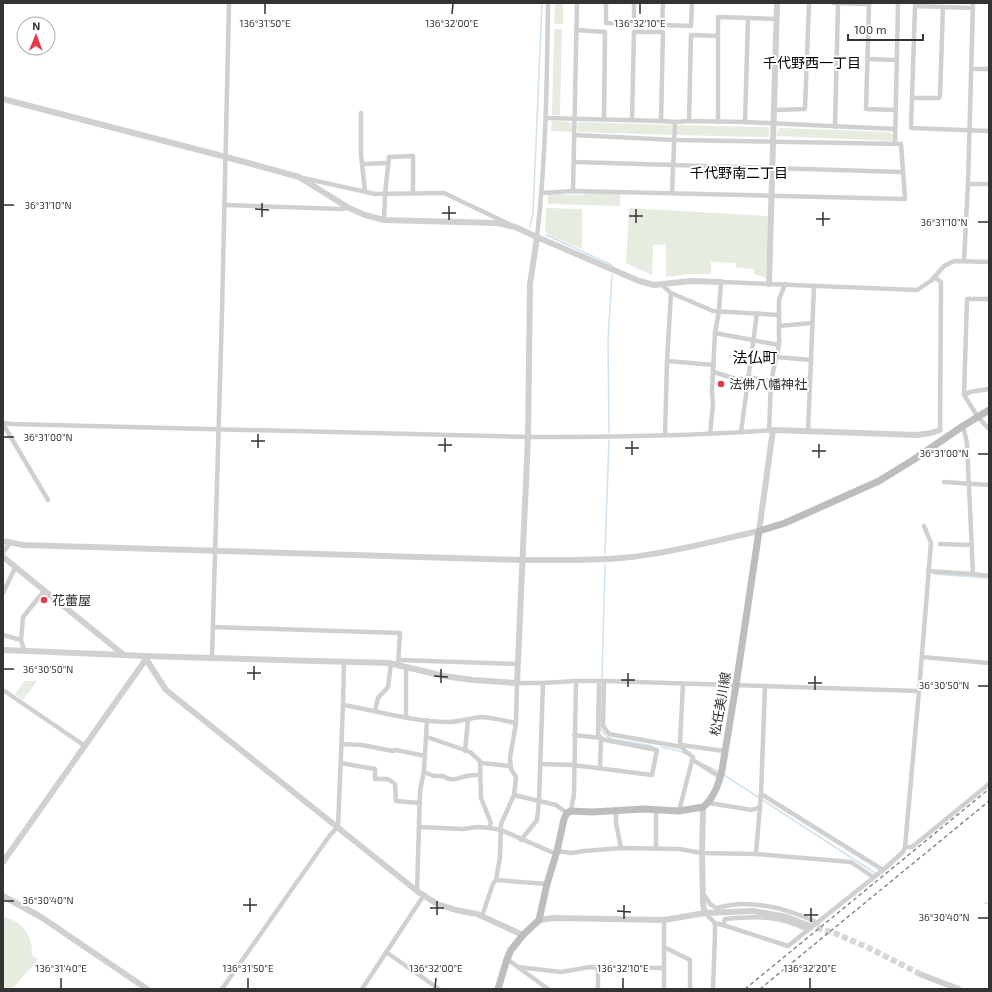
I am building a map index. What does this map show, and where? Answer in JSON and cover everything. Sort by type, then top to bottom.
[{"type":"main road","points":[[759,531],[785,523],[880,481],[962,426],[989,410]]},
{"type":"main road","name":"松任美川線","points":[[706,805],[721,775],[759,531]]},
{"type":"main road","points":[[498,989],[511,950],[523,935],[539,920],[564,819],[569,812],[616,810],[679,811],[706,805]]},
{"type":"street","points":[[212,658],[229,3]]},
{"type":"street","points":[[482,916],[496,880],[500,857],[501,824],[514,794],[516,777],[511,766],[510,758],[516,723],[517,664],[528,437],[530,284],[542,192],[546,118],[548,3]]},
{"type":"street","points":[[573,191],[576,118],[577,3]]},
{"type":"street","points":[[606,3],[606,23],[634,24],[634,3]]},
{"type":"street","points":[[663,3],[662,25],[691,26],[692,3]]},
{"type":"street","points":[[769,284],[777,3]]},
{"type":"street","points":[[775,110],[805,109],[808,3]]},
{"type":"street","points":[[834,3],[869,4],[866,109],[895,110]]},
{"type":"street","points":[[835,127],[838,3]]},
{"type":"street","points":[[895,144],[898,3]]},
{"type":"street","points":[[964,261],[968,184],[969,130],[972,69],[973,5],[943,7],[915,6],[911,128],[969,130],[989,131]]},
{"type":"street","points":[[912,98],[938,98],[940,96],[943,7]]},
{"type":"street","points":[[718,122],[718,17],[777,19]]},
{"type":"street","points":[[745,122],[748,18]]},
{"type":"street","points":[[576,30],[605,32],[604,119]]},
{"type":"street","points":[[632,120],[634,32],[663,32],[661,120]]},
{"type":"street","points":[[689,121],[691,36],[718,36]]},
{"type":"street","points":[[776,58],[807,58]]},
{"type":"street","points":[[867,59],[897,60]]},
{"type":"street","points":[[972,69],[989,69]]},
{"type":"street","points":[[3,99],[299,177],[375,194],[444,193],[537,237],[639,281],[654,285],[691,281],[917,290],[934,277],[944,266],[954,261],[989,262]]},
{"type":"street","points":[[361,113],[362,164],[365,191]]},
{"type":"street","points":[[546,118],[661,120],[674,122],[745,122],[895,129]]},
{"type":"street","points":[[672,194],[674,122]]},
{"type":"street","points":[[542,192],[573,191],[905,199],[901,144],[674,140],[575,135]]},
{"type":"street","points":[[384,220],[389,157],[413,156],[413,193]]},
{"type":"street","points":[[574,162],[902,172]]},
{"type":"street","points":[[362,164],[388,163]]},
{"type":"street","points":[[299,177],[350,208],[365,215],[384,220],[497,223],[515,227]]},
{"type":"street","points":[[968,184],[989,184]]},
{"type":"street","points":[[224,206],[350,208]]},
{"type":"street","points":[[3,423],[219,430],[528,437],[710,434],[771,431],[916,435],[931,433],[940,430],[941,282],[934,277]]},
{"type":"street","points":[[710,434],[713,404],[715,333],[719,311],[721,282]]},
{"type":"street","points":[[3,541],[23,545],[562,560],[621,558],[696,546],[759,531],[771,431],[771,381],[779,346],[779,300],[785,284]]},
{"type":"street","points":[[662,285],[670,293],[713,311],[779,315]]},
{"type":"street","points":[[808,431],[814,286]]},
{"type":"street","points":[[665,435],[670,293]]},
{"type":"street","points":[[989,299],[967,298],[964,395],[978,417],[989,429]]},
{"type":"street","points":[[741,432],[747,378],[757,313]]},
{"type":"street","points":[[779,326],[812,323]]},
{"type":"street","points":[[715,333],[779,346]]},
{"type":"street","points":[[776,358],[811,360]]},
{"type":"street","points":[[667,361],[714,365]]},
{"type":"street","points":[[714,372],[736,379],[747,378],[771,381]]},
{"type":"street","points":[[964,395],[970,392],[989,389]]},
{"type":"street","points":[[3,423],[48,500]]},
{"type":"street","points":[[962,426],[967,443],[973,574]]},
{"type":"street","points":[[944,482],[989,485]]},
{"type":"street","points":[[760,807],[752,810],[706,805],[702,853],[703,896],[705,913],[715,923],[788,946],[807,927],[818,923],[903,852],[905,846],[931,543],[924,526]]},
{"type":"street","points":[[3,552],[11,542]]},
{"type":"street","points":[[940,544],[971,546]]},
{"type":"street","points":[[3,557],[124,655]]},
{"type":"street","points":[[3,593],[15,568]]},
{"type":"street","points":[[928,571],[989,576]]},
{"type":"street","points":[[24,650],[21,640],[24,616],[44,591]]},
{"type":"street","points":[[213,627],[400,633],[399,663]]},
{"type":"street","points":[[3,635],[21,640]]},
{"type":"street","points":[[3,650],[124,655],[145,658],[517,664]]},
{"type":"street","points":[[922,657],[989,663]]},
{"type":"street","points":[[3,862],[145,658]]},
{"type":"street","points":[[145,658],[166,690],[417,891],[437,904],[482,916],[523,935]]},
{"type":"street","points":[[222,989],[330,835],[338,827],[344,662]]},
{"type":"street","points":[[375,711],[378,698],[388,687],[391,663]]},
{"type":"street","points":[[399,663],[406,667],[444,676],[473,680],[517,683],[601,681],[919,691]]},
{"type":"street","points":[[406,667],[406,718]]},
{"type":"street","points":[[514,794],[556,806],[569,812],[574,794],[576,681]]},
{"type":"street","points":[[600,768],[600,738],[598,730],[601,681]]},
{"type":"street","points":[[601,681],[604,726],[609,734],[658,744],[724,751]]},
{"type":"street","points":[[521,840],[537,820],[543,683]]},
{"type":"street","points":[[682,684],[680,743],[685,751],[693,757],[693,760],[721,775]]},
{"type":"street","points":[[756,854],[761,794],[765,686]]},
{"type":"street","points":[[3,690],[85,746]]},
{"type":"street","points":[[343,705],[406,718],[449,722],[482,717],[516,723]]},
{"type":"street","points":[[417,891],[420,791],[424,772],[427,720]]},
{"type":"street","points":[[466,751],[468,720]]},
{"type":"street","points":[[574,735],[600,738],[658,750]]},
{"type":"street","points":[[426,737],[470,752],[480,762],[511,766]]},
{"type":"street","points":[[342,744],[362,745],[425,756]]},
{"type":"street","points":[[540,764],[574,765],[652,775],[658,744]]},
{"type":"street","points":[[679,811],[693,760]]},
{"type":"street","points":[[480,762],[481,798],[491,823],[489,828]]},
{"type":"street","points":[[341,763],[375,769],[375,779],[388,779],[395,784],[396,801],[420,802]]},
{"type":"street","points":[[424,772],[434,776],[443,776],[447,779],[456,779],[469,775],[480,774]]},
{"type":"street","points":[[905,846],[912,847],[989,784]]},
{"type":"street","points":[[761,794],[883,870]]},
{"type":"street","points":[[616,810],[616,823],[621,848]]},
{"type":"street","points":[[656,810],[656,849]]},
{"type":"street","points":[[420,827],[463,829],[478,827],[501,830],[521,840],[556,852],[571,854],[584,851],[621,848],[679,849],[702,853],[756,854],[851,862],[873,877]]},
{"type":"street","points":[[496,880],[547,884]]},
{"type":"street","points":[[362,989],[424,895]]},
{"type":"street","points":[[3,896],[41,917],[147,989]]},
{"type":"street","points":[[703,896],[705,896],[710,904],[716,908],[742,904],[771,906],[797,914],[818,923]]},
{"type":"street","points":[[539,920],[560,918],[664,920],[705,913],[753,911],[787,917],[807,927]]},
{"type":"street","points":[[723,925],[724,919],[754,916],[781,920],[807,927]]},
{"type":"street","points":[[664,920],[664,989]]},
{"type":"street","points":[[713,989],[715,923]]},
{"type":"street","points":[[664,946],[690,960],[690,989]]},
{"type":"street","points":[[386,952],[438,989]]},
{"type":"street","points":[[507,959],[548,989]]},
{"type":"street","points":[[518,967],[561,972],[598,967],[664,968]]},
{"type":"street","points":[[598,967],[598,989]]},
{"type":"street","points":[[922,975],[959,989]]},
{"type":"shaded area","points":[[555,3],[563,3],[563,24],[554,24]]},
{"type":"shaded area","points":[[554,29],[562,29],[560,115],[552,115]]},
{"type":"shaded area","points":[[552,121],[572,123],[572,132],[551,131]]},
{"type":"shaded area","points":[[580,122],[673,125],[672,135],[578,132],[577,124]]},
{"type":"shaded area","points":[[676,125],[768,127],[769,137],[676,135]]},
{"type":"shaded area","points":[[780,128],[889,132],[893,135],[893,141],[777,136]]},
{"type":"shaded area","points":[[587,193],[620,194],[620,206],[548,204],[548,194],[582,195]]},
{"type":"shaded area","points":[[546,208],[582,209],[582,249],[548,235],[545,229]]},
{"type":"shaded area","points":[[629,208],[768,216],[766,278],[754,274],[754,269],[736,268],[736,263],[711,262],[711,274],[689,274],[666,277],[666,244],[653,245],[652,275],[626,263]]},
{"type":"shaded area","points":[[25,681],[37,681],[23,700],[15,694]]},
{"type":"shaded area","points":[[3,917],[16,921],[21,925],[31,941],[32,955],[38,960],[12,989],[3,989]]},
{"type":"waterway","points":[[530,227],[533,213],[542,3]]},
{"type":"waterway","points":[[546,235],[612,265]]},
{"type":"waterway","points":[[609,433],[608,340],[612,275]]},
{"type":"waterway","points":[[605,553],[609,440]]},
{"type":"waterway","points":[[602,678],[605,565]]},
{"type":"waterway","points":[[934,574],[989,578]]},
{"type":"waterway","points":[[601,688],[600,728],[606,736],[612,739],[653,746]]},
{"type":"waterway","points":[[661,747],[680,751],[686,754]]},
{"type":"waterway","points":[[703,764],[719,772]]},
{"type":"waterway","points":[[724,775],[875,873]]},
{"type":"waterway","points":[[985,903],[989,904]]},
{"type":"tunnel","points":[[808,925],[837,934],[871,949],[922,975]]},
{"type":"railway","points":[[745,989],[989,789]]},
{"type":"railway","points":[[760,989],[989,801]]},
{"type":"place","name":"法佛八幡神社","points":[[721,384]]},
{"type":"place","name":"花蕾屋","points":[[44,600]]},
{"type":"district","name":"千代野西一丁目","points":[[812,63]]},
{"type":"district","name":"千代野南二丁目","points":[[739,173]]},
{"type":"district","name":"法仏町","points":[[755,358]]}]
